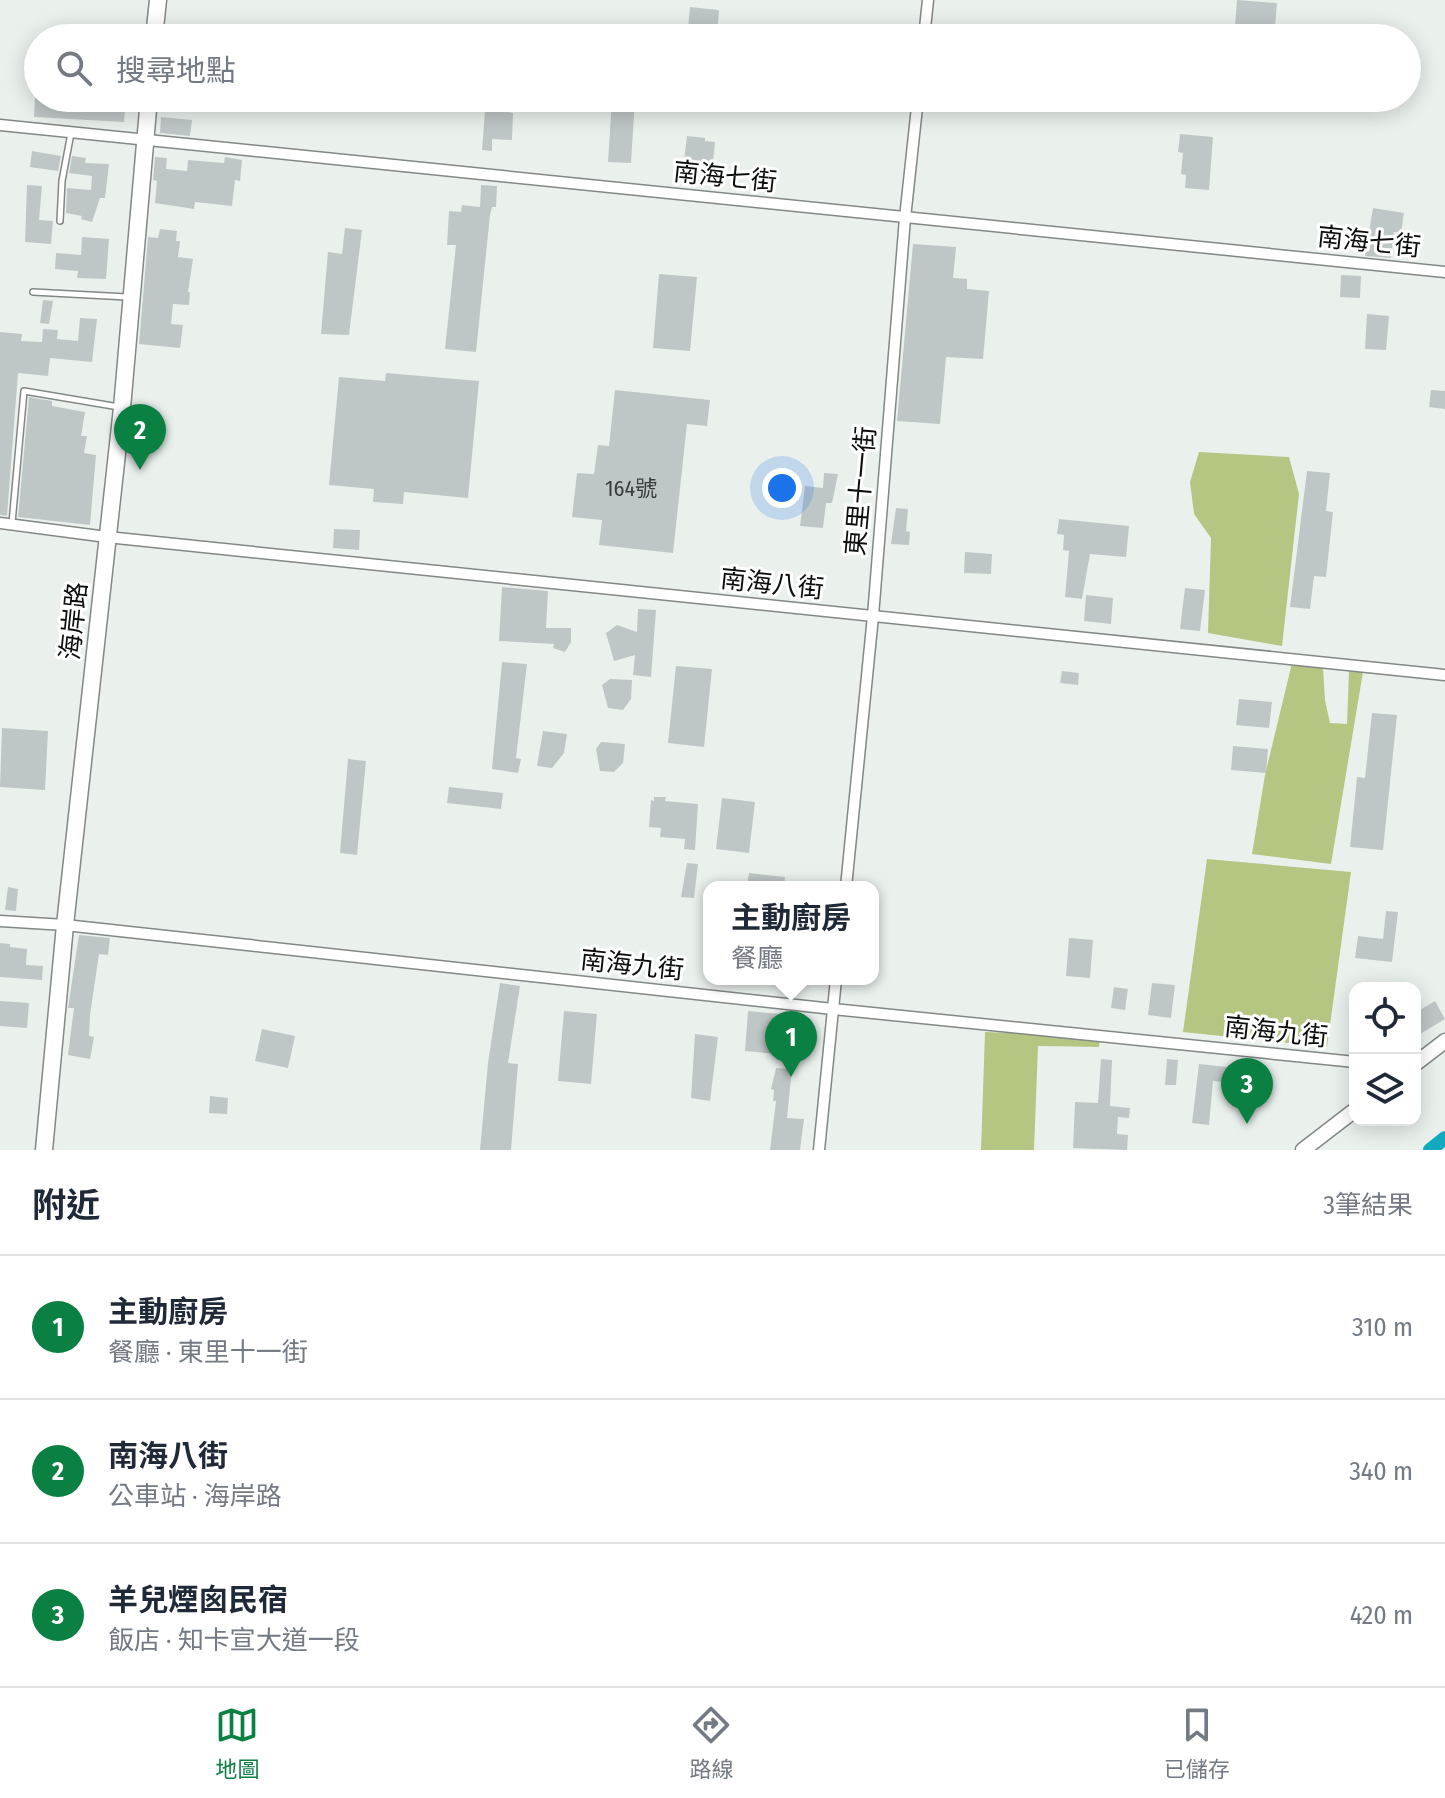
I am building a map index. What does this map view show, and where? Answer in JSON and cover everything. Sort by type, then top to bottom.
[{"type":"main road","points":[[155,24],[158,0]]},
{"type":"main road","name":"海岸路","points":[[44,1150],[65,925],[122,408],[148,112]]},
{"type":"street","points":[[925,24],[928,0]]},
{"type":"street","name":"東里十一街","points":[[847,881],[916,112]]},
{"type":"street","name":"南海七街","points":[[0,125],[1445,272]]},
{"type":"street","name":"南海八街","points":[[0,523],[107,537],[1445,675]]},
{"type":"street","name":"南海九街","points":[[0,921],[65,925],[833,1009],[1349,1061]]},
{"type":"street","points":[[819,1150],[835,985]]},
{"type":"street","points":[[1421,1059],[1445,1041]]},
{"type":"street","points":[[1303,1150],[1349,1115]]},
{"type":"lane","points":[[60,221],[62,181],[71,132]]},
{"type":"lane","points":[[33,292],[132,297]]},
{"type":"lane","points":[[12,524],[24,391],[122,408]]},
{"type":"green space","points":[[1199,452],[1289,457],[1299,494],[1282,646],[1208,633],[1211,538],[1194,514],[1190,482]]},
{"type":"green space","points":[[1292,663],[1323,668],[1330,723],[1347,724],[1349,671],[1363,672],[1331,864],[1252,854],[1265,775]]},
{"type":"green space","points":[[1207,859],[1351,872],[1327,1047],[1183,1032]]},
{"type":"green space","points":[[985,1032],[1100,1036],[1099,1047],[1038,1046],[1034,1150],[981,1150]]},
{"type":"building","points":[[1237,0],[1277,3],[1275,24],[1235,24]]},
{"type":"building","points":[[690,7],[719,10],[718,24],[688,24]]},
{"type":"building","points":[[34,112],[125,112],[124,122],[34,117]]},
{"type":"building","points":[[485,112],[513,113],[512,140],[492,139],[492,151],[482,150]]},
{"type":"building","points":[[611,112],[634,112],[631,163],[608,162]]},
{"type":"building","points":[[161,117],[192,120],[190,136],[160,133]]},
{"type":"building","points":[[1180,134],[1213,137],[1209,190],[1185,188],[1186,175],[1181,174],[1183,153],[1178,152]]},
{"type":"building","points":[[687,136],[715,142],[712,172],[683,169]]},
{"type":"building","points":[[32,151],[61,156],[58,171],[30,167]]},
{"type":"building","points":[[72,156],[86,158],[85,163],[109,164],[105,198],[100,198],[92,222],[66,213],[67,188],[91,190],[92,176],[69,173]]},
{"type":"building","points":[[155,157],[167,158],[166,169],[187,171],[188,160],[224,163],[225,157],[242,160],[240,181],[235,180],[232,206],[195,202],[194,209],[155,203]]},
{"type":"building","points":[[27,185],[42,186],[39,220],[53,221],[51,244],[25,242]]},
{"type":"building","points":[[481,185],[497,186],[496,207],[492,207],[490,215],[476,352],[445,349],[456,245],[447,245],[449,211],[461,212],[462,205],[480,207]]},
{"type":"building","points":[[1373,208],[1404,213],[1401,233],[1394,232],[1391,258],[1360,253],[1364,231],[1369,232]]},
{"type":"building","points":[[345,228],[362,230],[349,335],[321,334],[328,252],[342,254]]},
{"type":"building","points":[[160,229],[177,231],[176,241],[180,241],[178,257],[193,259],[189,305],[173,304],[171,324],[183,325],[180,348],[139,344],[148,237],[158,238]]},
{"type":"building","points":[[82,237],[109,239],[106,279],[77,278],[78,271],[55,269],[56,253],[81,255]]},
{"type":"building","points":[[913,244],[956,247],[953,278],[967,279],[967,289],[989,291],[983,359],[946,357],[940,424],[897,421]]},
{"type":"building","points":[[659,274],[697,277],[690,351],[653,348]]},
{"type":"building","points":[[1341,275],[1361,276],[1360,298],[1340,297]]},
{"type":"building","points":[[43,300],[53,301],[49,324],[40,323]]},
{"type":"building","points":[[1367,314],[1389,316],[1386,350],[1365,349]]},
{"type":"building","points":[[80,318],[97,319],[92,362],[50,358],[48,376],[18,373],[7,516],[0,515],[0,332],[22,334],[21,341],[42,342],[43,329],[58,330],[57,339],[78,341]]},
{"type":"building","points":[[386,373],[479,381],[468,498],[404,492],[403,504],[373,502],[374,489],[329,485],[339,377],[385,381]]},
{"type":"building","points":[[615,390],[710,400],[707,426],[687,424],[673,553],[599,545],[602,520],[572,517],[577,473],[594,474],[598,445],[609,446]]},
{"type":"building","points":[[1431,390],[1445,391],[1445,409],[1429,407]]},
{"type":"building","points":[[29,397],[52,401],[52,406],[85,412],[81,436],[87,436],[84,453],[96,455],[90,525],[18,517]]},
{"type":"building","points":[[1307,471],[1330,473],[1326,511],[1333,512],[1326,577],[1314,576],[1310,609],[1290,607]]},
{"type":"building","points":[[824,473],[838,474],[832,503],[826,503],[823,528],[800,526],[805,486],[823,488]]},
{"type":"building","points":[[896,508],[908,509],[906,531],[910,532],[909,545],[891,544]]},
{"type":"building","points":[[1059,519],[1129,526],[1126,557],[1090,554],[1082,599],[1065,597],[1069,551],[1063,550],[1064,535],[1057,534]]},
{"type":"building","points":[[334,529],[360,530],[359,550],[333,548]]},
{"type":"building","points":[[965,552],[992,554],[991,574],[964,573]]},
{"type":"building","points":[[502,587],[548,591],[546,628],[571,628],[571,642],[565,652],[553,648],[554,644],[499,641]]},
{"type":"building","points":[[1185,588],[1205,590],[1200,631],[1180,629]]},
{"type":"building","points":[[1086,595],[1113,598],[1111,624],[1084,621]]},
{"type":"building","points":[[638,609],[656,610],[651,677],[633,675],[635,655],[614,661],[606,633],[617,625],[637,632]]},
{"type":"building","points":[[502,662],[527,664],[516,758],[521,759],[518,773],[492,769]]},
{"type":"building","points":[[676,666],[712,669],[704,747],[668,743]]},
{"type":"building","points":[[1062,671],[1079,673],[1078,685],[1060,683]]},
{"type":"building","points":[[610,679],[632,680],[631,699],[623,710],[608,708],[602,685]]},
{"type":"building","points":[[1239,699],[1272,702],[1269,728],[1236,725]]},
{"type":"building","points":[[1372,713],[1397,715],[1383,850],[1350,847],[1357,777],[1365,778]]},
{"type":"building","points":[[2,728],[48,731],[45,790],[0,787]]},
{"type":"building","points":[[543,731],[567,734],[564,753],[552,768],[537,766]]},
{"type":"building","points":[[601,742],[625,744],[623,763],[614,772],[600,771],[596,749]]},
{"type":"building","points":[[1233,746],[1268,749],[1266,773],[1231,770]]},
{"type":"building","points":[[348,759],[366,761],[357,855],[340,853]]},
{"type":"building","points":[[449,787],[503,793],[501,809],[447,803]]},
{"type":"building","points":[[654,797],[698,804],[695,850],[684,849],[685,839],[660,837],[661,828],[649,827],[651,800],[654,801]]},
{"type":"building","points":[[722,798],[755,802],[749,853],[716,849]]},
{"type":"building","points":[[687,863],[698,864],[694,898],[681,897]]},
{"type":"building","points":[[749,873],[785,877],[785,881],[748,881]]},
{"type":"building","points":[[8,887],[18,889],[16,911],[5,910]]},
{"type":"building","points":[[1386,911],[1398,912],[1392,962],[1355,958],[1358,936],[1383,939]]},
{"type":"building","points":[[79,935],[110,938],[108,955],[99,954],[90,1015],[89,1036],[94,1037],[90,1059],[68,1055],[74,1008],[68,1008]]},
{"type":"building","points":[[1069,938],[1093,940],[1090,978],[1066,976]]},
{"type":"building","points":[[0,943],[27,949],[26,965],[43,966],[42,980],[0,977]]},
{"type":"building","points":[[500,983],[520,986],[508,1063],[518,1064],[511,1150],[480,1150],[488,1063]]},
{"type":"building","points":[[1152,983],[1175,985],[1171,1018],[1148,1015]]},
{"type":"building","points":[[1114,987],[1128,989],[1125,1010],[1111,1008]]},
{"type":"building","points":[[0,1001],[29,1003],[27,1028],[0,1026]]},
{"type":"building","points":[[1435,1001],[1445,1019],[1421,1033],[1421,1009]]},
{"type":"building","points":[[564,1011],[597,1014],[591,1084],[558,1081]]},
{"type":"building","points":[[748,1011],[780,1014],[776,1054],[745,1051]]},
{"type":"building","points":[[262,1029],[295,1036],[288,1068],[255,1061]]},
{"type":"building","points":[[695,1034],[718,1037],[710,1101],[691,1098]]},
{"type":"building","points":[[1101,1059],[1112,1060],[1110,1106],[1130,1108],[1129,1118],[1118,1117],[1117,1134],[1128,1135],[1127,1150],[1073,1148],[1075,1102],[1098,1103]]},
{"type":"building","points":[[1167,1059],[1178,1060],[1176,1085],[1165,1085]]},
{"type":"building","points":[[1199,1064],[1236,1068],[1234,1083],[1213,1081],[1209,1125],[1192,1123]]},
{"type":"building","points":[[776,1068],[792,1069],[787,1118],[804,1119],[800,1150],[770,1150],[776,1101],[773,1101],[774,1090],[771,1089]]},
{"type":"building","points":[[210,1096],[228,1098],[227,1114],[209,1113]]},
{"type":"waterway","points":[[1430,1150],[1445,1138]]},
{"type":"place","name":"南海八街","points":[[140,470]]},
{"type":"place","name":"主動廚房","points":[[791,1077]]},
{"type":"place","name":"羊兒煙囪民宿","points":[[1247,1124]]}]
